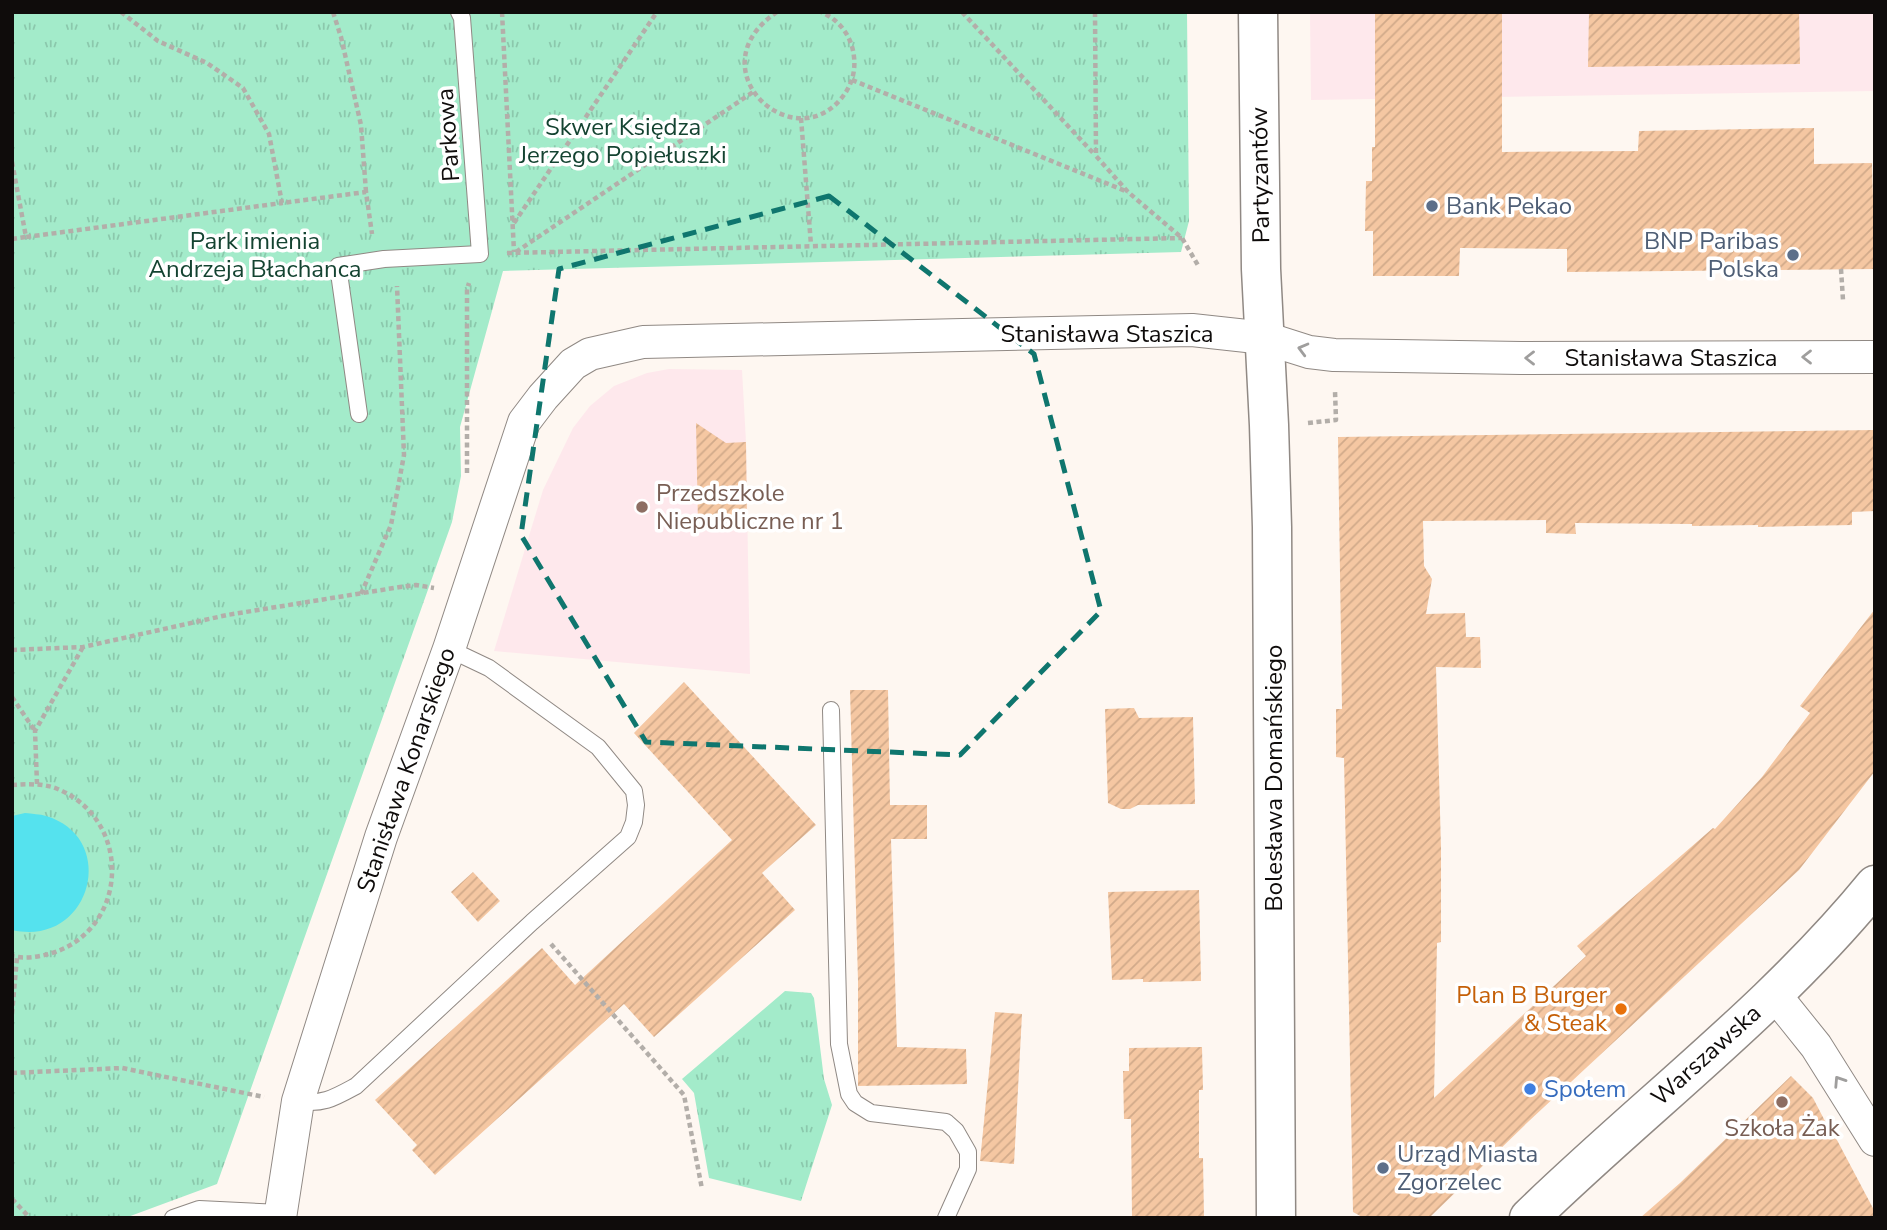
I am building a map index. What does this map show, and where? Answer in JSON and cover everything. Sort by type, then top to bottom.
[{"type":"street","name":"Partyzantów","points":[[1258,12],[1261,269],[1265,338]]},
{"type":"street","name":"Stanisława Staszica","points":[[590,354],[643,342],[1192,330],[1265,338],[1309,352],[1334,355],[1521,358],[1875,357]]},
{"type":"street","name":"Bolesława Domańskiego","points":[[1265,338],[1272,527],[1276,1218]]},
{"type":"street","name":"Stanisława Konarskiego","points":[[289,1216],[298,1101],[381,836],[449,649],[524,422],[560,377],[573,364],[590,354]]},
{"type":"street","name":"Warszawska","points":[[1529,1218],[1582,1166],[1775,995],[1838,930],[1875,885]]},
{"type":"street","points":[[1775,995],[1816,1046],[1875,1140]]},
{"type":"lane","name":"Parkowa","points":[[459,12],[463,32],[480,254]]},
{"type":"lane","points":[[359,414],[338,266],[392,258],[480,254]]},
{"type":"lane","points":[[298,1101],[314,1104],[332,1100],[356,1086],[531,922],[628,837],[636,805],[634,791],[598,747],[489,668],[449,649]]},
{"type":"lane","points":[[831,710],[839,1045],[849,1094],[855,1103],[871,1113],[946,1122],[956,1131],[968,1152],[968,1169],[946,1218]]},
{"type":"lane","points":[[173,1218],[199,1209],[289,1216]]},
{"type":"path","points":[[121,12],[158,41],[207,63],[243,88],[269,134],[282,204]]},
{"type":"path","points":[[333,12],[361,125],[366,192],[374,244],[392,258],[402,385],[404,455],[391,525],[361,594]]},
{"type":"path","points":[[502,12],[514,253]]},
{"type":"path","points":[[514,223],[657,12]]},
{"type":"path","points":[[777,12],[762,22],[751,37],[744,56],[746,75],[753,92],[766,107],[782,115],[801,118],[819,115],[835,106],[852,80],[855,60],[852,43],[843,28],[821,12]]},
{"type":"path","points":[[962,12],[1128,192],[1182,237],[1199,267]]},
{"type":"path","points":[[1095,12],[1096,156]]},
{"type":"path","points":[[852,80],[1128,192]]},
{"type":"path","points":[[514,253],[753,92]]},
{"type":"path","points":[[801,118],[811,245]]},
{"type":"path","points":[[12,162],[26,237]]},
{"type":"path","points":[[12,239],[366,192]]},
{"type":"path","points":[[467,474],[467,289],[480,254],[1182,237]]},
{"type":"path","points":[[1841,269],[1843,300]]},
{"type":"path","points":[[1299,423],[1336,421],[1335,383]]},
{"type":"path","points":[[12,650],[83,647],[227,615],[416,585],[438,589]]},
{"type":"path","points":[[37,784],[35,731],[83,647]]},
{"type":"path","points":[[12,697],[35,731]]},
{"type":"path","points":[[12,785],[37,784],[59,790],[78,801],[95,817],[106,836],[113,881],[107,903],[97,922],[81,939],[61,950],[40,956],[15,956],[12,1014]]},
{"type":"path","points":[[531,922],[684,1095],[702,1189]]},
{"type":"path","points":[[12,1073],[122,1068],[266,1098]]},
{"type":"path","points":[[12,1199],[30,1218]]},
{"type":"path","points":[[18,1218],[25,1212]]},
{"type":"highlighted area","points":[[829,196],[1034,354],[1101,611],[960,755],[646,742],[521,535],[559,269]]},
{"type":"shaded area","points":[[1310,12],[1875,12],[1875,91],[1311,100]]},
{"type":"shaded area","name":"Przedszkole Niepubliczne nr 1","points":[[669,369],[742,370],[746,442],[750,674],[494,651],[543,490],[573,428],[590,406],[614,386],[647,373]]},
{"type":"green space","name":"Park imienia Andrzeja Błachanca","points":[[12,12],[1187,12],[1189,221],[1181,252],[503,271],[460,427],[461,476],[452,522],[217,1184],[125,1218],[12,1218]]},
{"type":"green space","points":[[785,991],[811,993],[814,998],[824,1079],[832,1105],[801,1201],[709,1178],[694,1093],[682,1079]]},
{"type":"water","points":[[25,813],[46,816],[69,828],[83,846],[89,866],[86,888],[77,908],[61,923],[39,931],[12,930],[12,816]]},
{"type":"building","points":[[1502,12],[1502,152],[1638,151],[1639,131],[1814,128],[1814,164],[1872,163],[1875,269],[1567,272],[1567,249],[1460,248],[1459,276],[1373,276],[1373,231],[1365,231],[1366,181],[1372,181],[1372,147],[1375,147],[1375,14]]},
{"type":"building","points":[[1589,12],[1799,12],[1800,64],[1588,67]]},
{"type":"building","points":[[696,423],[726,443],[746,442],[747,523],[698,524]]},
{"type":"building","points":[[1875,430],[1875,511],[1852,512],[1852,525],[1758,527],[1575,523],[1576,534],[1546,533],[1546,520],[1423,521],[1424,566],[1432,579],[1426,614],[1465,613],[1466,637],[1480,637],[1481,668],[1436,667],[1441,942],[1437,943],[1434,1098],[1586,956],[1577,946],[1715,829],[1762,777],[1810,713],[1800,706],[1875,609],[1875,771],[1799,870],[1529,1121],[1429,1218],[1364,1218],[1353,1212],[1344,758],[1336,757],[1336,709],[1342,709],[1338,437]]},
{"type":"building","points":[[684,682],[816,825],[762,873],[795,910],[654,1037],[624,1004],[435,1175],[412,1150],[417,1145],[375,1100],[542,948],[575,985],[732,840],[634,733]]},
{"type":"building","points":[[850,690],[888,690],[890,805],[927,805],[927,839],[891,839],[897,1047],[966,1049],[967,1084],[858,1086],[858,981]]},
{"type":"building","points":[[1134,708],[1139,718],[1193,717],[1195,804],[1138,805],[1121,809],[1108,803],[1105,709]]},
{"type":"building","points":[[473,872],[500,901],[478,922],[451,892]]},
{"type":"building","points":[[1199,890],[1201,981],[1112,980],[1108,892]]},
{"type":"building","points":[[995,1012],[1022,1014],[1014,1164],[980,1161]]},
{"type":"building","points":[[1202,1047],[1203,1090],[1199,1090],[1199,1158],[1203,1158],[1204,1218],[1132,1218],[1131,1119],[1124,1119],[1123,1071],[1129,1071],[1129,1048]]},
{"type":"building","points":[[1791,1076],[1813,1098],[1828,1123],[1875,1212],[1875,1218],[1640,1218],[1680,1183]]},
{"type":"place","name":"Bank Pekao","points":[[1432,206]]},
{"type":"place","name":"BNP Paribas Polska","points":[[1793,255]]},
{"type":"place","name":"Przedszkole Niepubliczne nr 1","points":[[642,507]]},
{"type":"place","name":"Plan B Burger & Steak","points":[[1621,1009]]},
{"type":"place","name":"Społem","points":[[1530,1089]]},
{"type":"place","name":"Szkoła Żak","points":[[1782,1102]]},
{"type":"place","name":"Urząd Miasta Zgorzelec","points":[[1383,1168]]},
{"type":"park label","name":"Skwer Księdza Jerzego Popiełuszki","points":[[623,141]]}]
